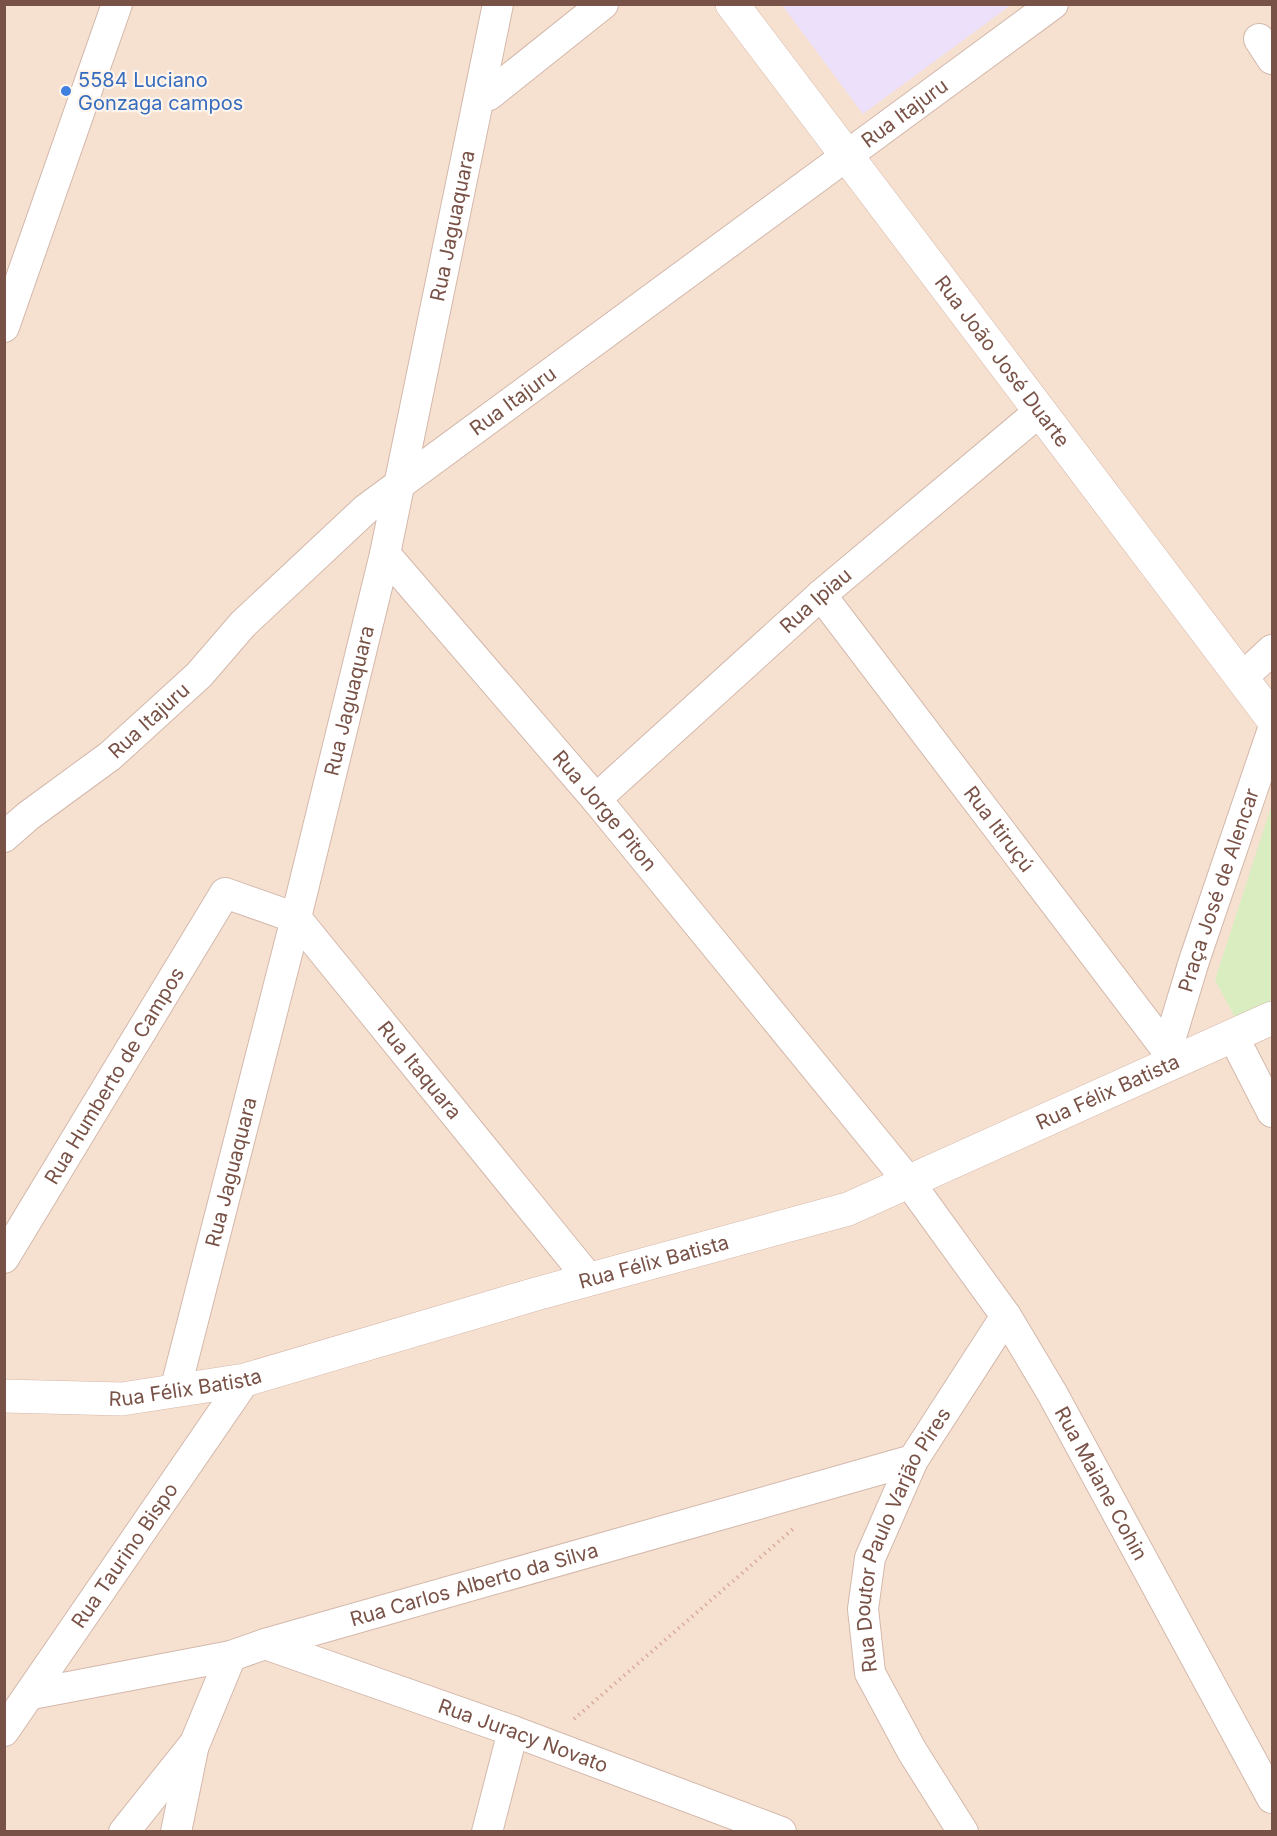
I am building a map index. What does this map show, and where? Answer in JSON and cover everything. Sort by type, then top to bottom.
[{"type":"street","name":"Rua Jaguaquara","points":[[175,1390],[296,918],[385,554],[498,4]]},
{"type":"street","points":[[489,95],[603,4]]},
{"type":"street","name":"Rua João José Duarte","points":[[732,4],[1272,718]]},
{"type":"street","name":"Rua Itajuru","points":[[4,837],[28,816],[110,756],[199,675],[243,624],[366,509],[1053,4]]},
{"type":"street","points":[[4,327],[110,7]]},
{"type":"street","name":"Rua Ipiau","points":[[596,799],[821,596],[1040,411]]},
{"type":"street","name":"Rua Jorge Piton","points":[[385,554],[596,799],[909,1182]]},
{"type":"street","name":"Rua Itiruçú","points":[[821,596],[1171,1056]]},
{"type":"street","points":[[1243,677],[1272,650]]},
{"type":"street","name":"Praça José de Alencar","points":[[1171,1056],[1194,961],[1272,732]]},
{"type":"street","name":"Rua Humberto de Campos","points":[[4,1258],[225,893],[296,918]]},
{"type":"street","name":"Rua Itaquara","points":[[296,918],[590,1280]]},
{"type":"street","name":"Rua Félix Batista","points":[[4,1396],[122,1399],[245,1380],[590,1280],[848,1209],[1171,1056],[1233,1036],[1272,1018]]},
{"type":"street","points":[[1233,1036],[1272,1112]]},
{"type":"street","name":"Rua Maiane Cohin","points":[[909,1182],[1006,1316],[1052,1393],[1269,1781]]},
{"type":"street","name":"Rua Doutor Paulo Varjão Pires","points":[[963,1832],[912,1750],[870,1673],[863,1609],[870,1558],[913,1460],[1006,1316]]},
{"type":"street","name":"Rua Taurino Bispo","points":[[4,1731],[32,1694],[245,1380]]},
{"type":"street","name":"Rua Carlos Alberto da Silva","points":[[32,1694],[231,1656],[265,1644],[913,1460]]},
{"type":"street","name":"Rua Juracy Novato","points":[[265,1644],[546,1743],[781,1832]]},
{"type":"street","points":[[176,1832],[195,1743],[231,1656]]},
{"type":"street","points":[[487,1832],[513,1731]]},
{"type":"street","points":[[124,1832],[195,1743]]},
{"type":"path","points":[[546,1743],[798,1524]]},
{"type":"shaded area","points":[[5,5],[1272,5],[1272,1831],[5,1831]]},
{"type":"shaded area","points":[[782,5],[1011,5],[863,114]]},
{"type":"green space","points":[[1272,804],[1272,1009],[1240,1027],[1215,980]]},
{"type":"place","name":"5584 Luciano Gonzaga campos","points":[[66,91]]}]
